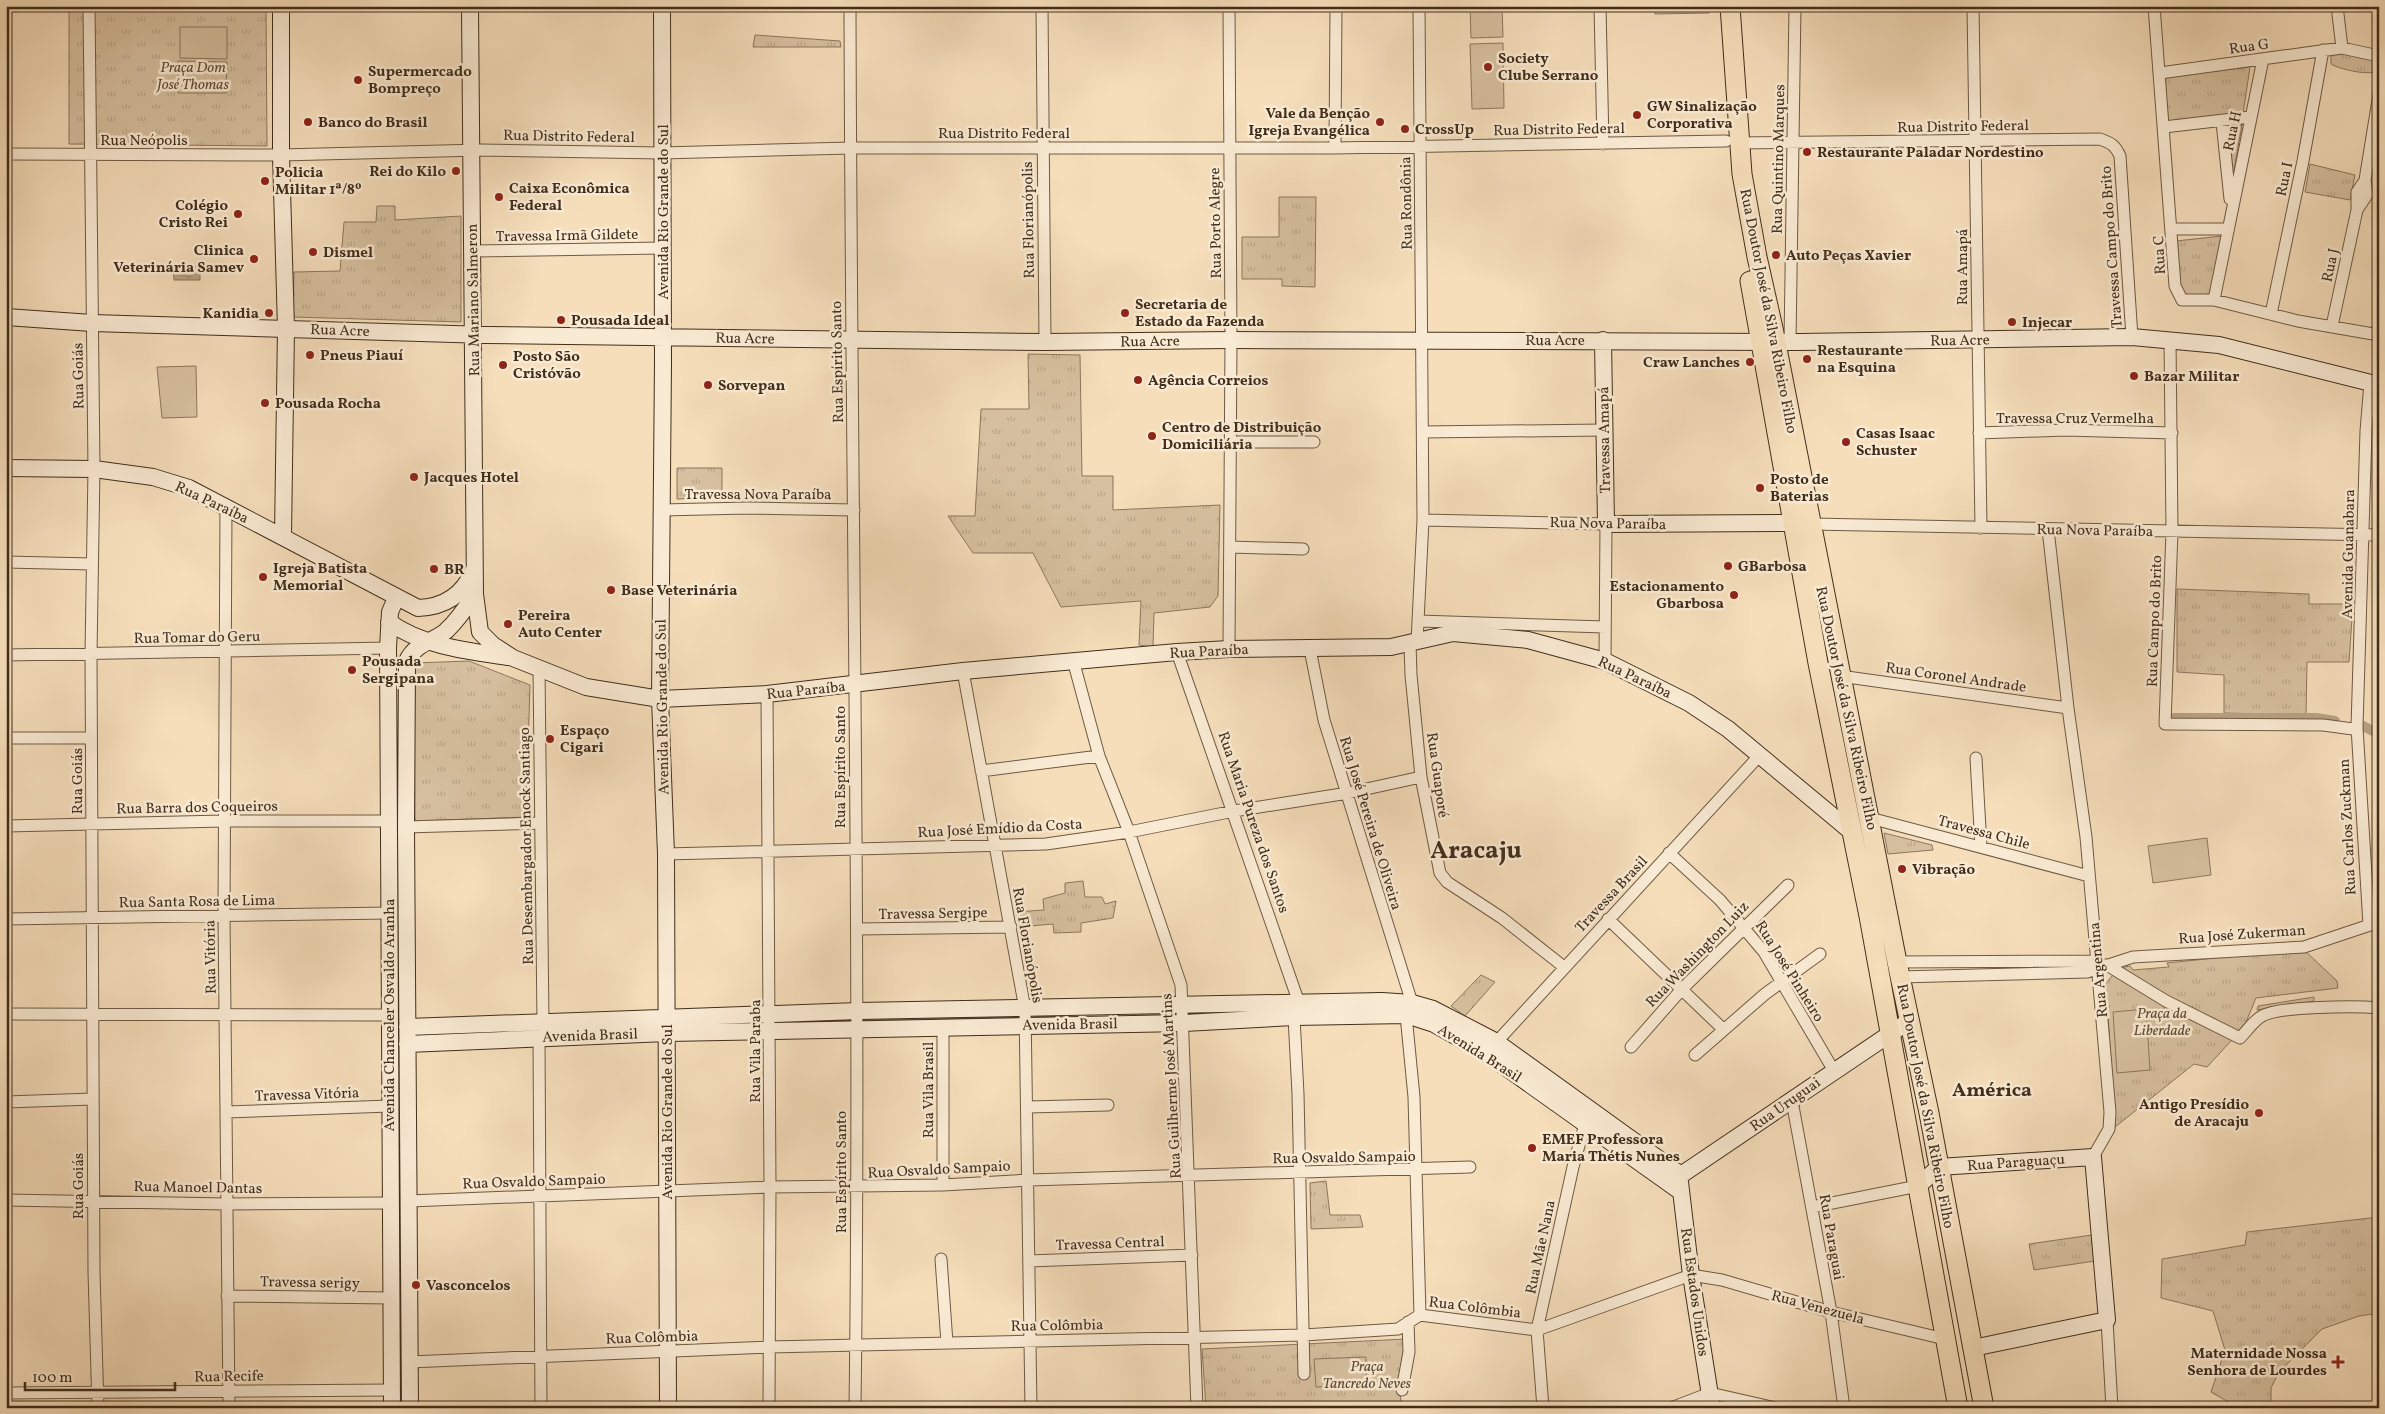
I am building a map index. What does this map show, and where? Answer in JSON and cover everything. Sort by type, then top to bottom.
[{"type":"main road","name":"Rua Doutor José da Silva Ribeiro Filho","points":[[1718,6],[1732,142],[1775,342],[1802,524],[1853,833],[1958,1408]]},
{"type":"main road","name":"Rua Doutor José da Silva Ribeiro Filho","points":[[1730,6],[1732,142]]},
{"type":"main road","name":"Rua Doutor José da Silva Ribeiro Filho","points":[[1802,524],[1840,676],[1870,818],[1939,1167],[1984,1408]]},
{"type":"street","name":"Rua Goiás","points":[[89,6],[94,468],[91,654],[94,1014],[93,1200],[98,1408]]},
{"type":"street","points":[[281,6],[281,155],[286,328],[282,536]]},
{"type":"street","name":"Rua Mariano Salmeron","points":[[470,6],[475,594],[480,632],[493,645],[514,658]]},
{"type":"street","name":"Avenida Rio Grande do Sul","points":[[662,6],[663,248],[660,699],[666,854],[668,1408]]},
{"type":"street","name":"Rua Espírito Santo","points":[[850,6],[855,849],[858,1011],[855,1408]]},
{"type":"street","name":"Rua Florianópolis","points":[[1042,6],[1045,342]]},
{"type":"street","name":"Rua Porto Alegre","points":[[1229,6],[1231,340],[1229,648]]},
{"type":"street","points":[[1334,148],[1336,6]]},
{"type":"street","name":"Rua Rondônia","points":[[1419,6],[1423,340]]},
{"type":"street","points":[[1600,6],[1604,144]]},
{"type":"street","name":"Rua Quintino Marques","points":[[1775,342],[1793,142],[1795,6]]},
{"type":"street","name":"Rua Amapá","points":[[1973,6],[1981,528]]},
{"type":"street","name":"Rua C","points":[[2154,6],[2175,286],[2178,295],[2182,300],[2214,300],[2298,321],[2379,335]]},
{"type":"street","points":[[2337,6],[2342,48]]},
{"type":"street","name":"Rua G","points":[[2160,73],[2342,48],[2379,56]]},
{"type":"street","name":"Rua I","points":[[2272,314],[2323,50]]},
{"type":"street","name":"Rua H","points":[[2214,300],[2263,59]]},
{"type":"street","name":"Rua J","points":[[2332,326],[2357,210],[2357,192],[2365,180],[2379,94]]},
{"type":"street","points":[[2164,127],[2222,122],[2250,117]]},
{"type":"street","name":"Rua H","points":[[2222,122],[2231,209]]},
{"type":"street","name":"Rua Distrito Federal","points":[[281,155],[471,151],[662,153],[851,148],[1334,148],[1732,142],[2100,140],[2115,146],[2120,156]]},
{"type":"street","name":"Rua Neópolis","points":[[6,154],[281,155]]},
{"type":"street","name":"Travessa Campo do Brito","points":[[2120,156],[2132,337]]},
{"type":"street","points":[[2172,229],[2227,229]]},
{"type":"street","name":"Travessa Irmã Gildete","points":[[472,251],[663,248]]},
{"type":"street","name":"Rua Acre","points":[[6,317],[92,322],[473,335],[1045,342],[1231,340],[1775,342],[2132,337],[2220,345],[2375,384]]},
{"type":"street","name":"Rua Campo do Brito","points":[[2170,339],[2172,531],[2165,724],[2324,725],[2355,728]]},
{"type":"street","name":"Rua Guaporé","points":[[1423,340],[1423,520],[1419,621],[1414,643],[1411,675],[1421,777],[1435,858],[1443,878],[1515,928],[1564,967]]},
{"type":"street","name":"Travessa Amapá","points":[[1603,340],[1606,524],[1604,661]]},
{"type":"street","name":"Avenida Guanabara","points":[[2355,728],[2366,431],[2375,384]]},
{"type":"street","points":[[1423,432],[1604,430]]},
{"type":"street","name":"Travessa Cruz Vermelha","points":[[1979,433],[2066,430],[2172,433]]},
{"type":"street","points":[[1231,442],[1314,442]]},
{"type":"street","name":"Rua Paraíba","points":[[6,468],[94,468],[153,477],[188,488],[226,506],[418,608],[443,604],[460,593],[467,585],[474,569]]},
{"type":"street","name":"Rua Vitória","points":[[226,506],[223,651],[229,1408]]},
{"type":"street","name":"Travessa Nova Paraíba","points":[[662,510],[747,508],[854,510]]},
{"type":"street","name":"Rua Nova Paraíba","points":[[1423,520],[1606,524],[1802,524],[2379,535]]},
{"type":"street","name":"Rua Argentina","points":[[2048,529],[2068,708],[2101,965],[2110,1112],[2109,1129],[2093,1157]]},
{"type":"street","points":[[1230,547],[1302,549]]},
{"type":"street","points":[[6,562],[92,564]]},
{"type":"street","name":"Avenida Chanceler Osvaldo Aranha","points":[[410,1408],[406,827],[407,661],[410,654],[428,640],[438,637],[446,631],[462,614],[475,594]]},
{"type":"street","name":"Avenida Chanceler Osvaldo Aranha","points":[[392,1408],[388,1015],[388,648],[390,612],[396,598]]},
{"type":"street","points":[[1419,621],[1605,627]]},
{"type":"street","points":[[389,622],[404,632],[461,650],[514,658]]},
{"type":"street","name":"Rua Paraíba","points":[[514,658],[539,670],[586,687],[660,699],[767,694],[1073,660],[1229,648],[1375,648],[1414,643],[1453,633],[1500,636],[1528,640],[1604,661],[1689,702],[1728,729],[1853,833]]},
{"type":"street","name":"Rua Tomar do Geru","points":[[6,655],[388,648]]},
{"type":"street","name":"Rua José Pereira de Oliveira","points":[[1310,649],[1324,720],[1348,793],[1409,1009],[1414,1097],[1420,1315]]},
{"type":"street","name":"Rua Maria Pureza dos Santos","points":[[1177,652],[1234,811],[1296,1010],[1304,1374]]},
{"type":"street","name":"Rua Guilherme José Martins","points":[[1073,660],[1099,756],[1129,832],[1177,968],[1184,1023],[1197,1408]]},
{"type":"street","name":"Rua Desembargador Enock Santiago","points":[[539,670],[543,1021]]},
{"type":"street","name":"Rua Florianópolis","points":[[963,671],[1025,1017],[1028,1107],[1031,1408]]},
{"type":"street","name":"Rua Coronel Andrade","points":[[1840,676],[2068,708]]},
{"type":"street","name":"Rua Vila Paraba","points":[[767,694],[770,1023],[769,1408]]},
{"type":"street","name":"Rua Carlos Zuckman","points":[[2355,728],[2374,924]]},
{"type":"street","points":[[6,738],[91,738]]},
{"type":"street","points":[[980,771],[1099,756]]},
{"type":"street","name":"Travessa Brasil","points":[[1491,1048],[1759,756]]},
{"type":"street","points":[[1976,758],[1981,847]]},
{"type":"street","name":"Rua José Emídio da Costa","points":[[666,854],[1046,844],[1129,832],[1234,811],[1348,793],[1421,777]]},
{"type":"street","name":"Travessa Chile","points":[[1870,818],[2089,876]]},
{"type":"street","name":"Rua Barra dos Coqueiros","points":[[6,826],[224,821],[388,821]]},
{"type":"street","points":[[406,827],[540,823]]},
{"type":"street","name":"Rua José Pinheiro","points":[[1670,853],[1744,926],[1764,952],[1834,1070]]},
{"type":"street","name":"Rua Washington Luiz","points":[[1631,1046],[1682,989],[1744,926],[1788,885]]},
{"type":"street","name":"Rua Santa Rosa de Lima","points":[[6,919],[388,913]]},
{"type":"street","points":[[1608,919],[1723,1029]]},
{"type":"street","name":"Rua José Zukerman","points":[[1899,969],[2101,965],[2133,957],[2304,947],[2374,924]]},
{"type":"street","name":"Travessa Sergipe","points":[[857,929],[1010,927]]},
{"type":"street","points":[[1695,1054],[1781,982],[1820,954]]},
{"type":"street","points":[[2101,965],[2166,1001],[2240,1038],[2256,1020],[2276,1012],[2352,1007],[2379,1008]]},
{"type":"street","name":"Avenida Brasil","points":[[770,1023],[858,1011],[1184,1023],[1382,1001],[1409,1009],[1433,1009],[1491,1048],[1681,1184]]},
{"type":"street","name":"Avenida Brasil","points":[[407,1028],[543,1021],[667,1025],[770,1023],[857,1028],[943,1026],[1025,1017],[1183,1006],[1296,1010]]},
{"type":"street","points":[[6,1014],[226,1013],[388,1015]]},
{"type":"street","name":"Rua Uruguai","points":[[1681,1184],[1834,1070],[1909,1021]]},
{"type":"street","name":"Avenida Brasil","points":[[407,1044],[539,1037],[667,1025]]},
{"type":"street","name":"Rua Vila Brasil","points":[[943,1026],[943,1185]]},
{"type":"street","points":[[539,1037],[541,1408]]},
{"type":"street","name":"Avenida Brasil","points":[[1491,1048],[1585,1124],[1681,1184]]},
{"type":"street","points":[[6,1102],[93,1099]]},
{"type":"street","name":"Rua Paraguai","points":[[1792,1101],[1830,1312],[1844,1408]]},
{"type":"street","points":[[1028,1107],[1108,1105]]},
{"type":"street","name":"Travessa Vitória","points":[[226,1112],[389,1106]]},
{"type":"street","name":"Rua Mãe Nana","points":[[1543,1408],[1537,1330],[1572,1172],[1585,1124]]},
{"type":"street","points":[[2093,1157],[2107,1320],[2112,1408]]},
{"type":"street","name":"Rua Paraguaçu","points":[[1939,1167],[2093,1157]]},
{"type":"street","name":"Rua Osvaldo Sampaio","points":[[409,1201],[770,1187],[943,1185],[1029,1180],[1470,1167]]},
{"type":"street","points":[[1812,1207],[1918,1186],[1939,1167]]},
{"type":"street","name":"Rua Estados Unidos","points":[[1681,1184],[1691,1275],[1711,1400]]},
{"type":"street","name":"Rua Manoel Dantas","points":[[6,1200],[93,1200],[226,1204],[390,1203]]},
{"type":"street","name":"Travessa Central","points":[[1030,1261],[1192,1256]]},
{"type":"street","points":[[941,1259],[947,1343]]},
{"type":"street","name":"Rua Colômbia","points":[[409,1362],[769,1347],[1304,1334],[1398,1329],[1420,1315],[1537,1330],[1691,1275]]},
{"type":"street","name":"Rua Venezuela","points":[[1691,1275],[1722,1280],[1830,1312],[1945,1339]]},
{"type":"street","name":"Travessa serigy","points":[[227,1296],[392,1298]]},
{"type":"street","points":[[1973,1348],[2107,1320]]},
{"type":"street","points":[[1402,1390],[1409,1352],[1408,1322]]},
{"type":"street","name":"Rua Recife","points":[[6,1393],[392,1390]]},
{"type":"street","points":[[1671,1408],[1711,1400],[1776,1408]]},
{"type":"green space","name":"Praça Dom José Thomas","points":[[69,6],[266,6],[267,146],[69,144]]},
{"type":"green space","points":[[1470,6],[1502,6],[1503,37],[1471,38]]},
{"type":"green space","points":[[1655,6],[1709,6],[1709,13],[1655,14]]},
{"type":"green space","points":[[180,27],[227,27],[227,59],[180,58]]},
{"type":"green space","points":[[755,35],[840,41],[841,47],[753,47]]},
{"type":"green space","points":[[1503,43],[1504,108],[1472,109],[1470,44]]},
{"type":"green space","points":[[2339,52],[2377,60],[2379,70],[2369,73],[2348,70],[2331,64],[2331,54]]},
{"type":"green space","points":[[178,61],[227,62],[226,93],[178,93]]},
{"type":"green space","points":[[2250,67],[2243,114],[2168,123],[2165,77]]},
{"type":"green space","points":[[2242,125],[2231,187],[2224,126]]},
{"type":"green space","points":[[2310,164],[2355,175],[2350,200],[2305,192]]},
{"type":"green space","points":[[1279,197],[1316,197],[1315,287],[1282,286],[1282,279],[1242,279],[1242,237],[1279,237]]},
{"type":"green space","points":[[377,206],[395,206],[395,220],[461,216],[461,322],[293,317],[294,272],[340,271],[344,222],[376,222]]},
{"type":"green space","points":[[2222,236],[2211,297],[2182,298],[2176,241]]},
{"type":"green space","points":[[1028,354],[1080,355],[1082,476],[1113,476],[1113,510],[1220,505],[1218,596],[1210,607],[1154,613],[1153,647],[1139,645],[1141,601],[1061,607],[1033,553],[973,553],[948,516],[975,516],[981,409],[1029,409]]},
{"type":"green space","points":[[196,366],[197,417],[162,418],[157,367]]},
{"type":"green space","points":[[677,468],[722,468],[722,498],[677,499]]},
{"type":"green space","points":[[2177,589],[2309,594],[2309,604],[2353,604],[2349,662],[2307,662],[2306,715],[2224,713],[2224,675],[2177,672]]},
{"type":"green space","points":[[469,661],[530,685],[526,817],[415,821],[414,663]]},
{"type":"green space","points":[[1884,833],[1932,845],[1933,850],[1888,854]]},
{"type":"green space","points":[[2207,838],[2211,875],[2153,883],[2148,846]]},
{"type":"green space","points":[[1083,881],[1085,897],[1102,897],[1105,904],[1116,901],[1113,918],[1081,923],[1081,932],[1054,933],[1053,924],[1019,927],[1016,912],[1044,910],[1043,899],[1065,893],[1065,883]]},
{"type":"green space","name":"Praça da Liberdade","points":[[2303,949],[2337,981],[2338,988],[2256,998],[2244,1027],[2207,1067],[2194,1064],[2115,1127],[2106,983],[2119,968],[2130,966],[2133,970],[2169,967],[2167,963]]},
{"type":"green space","points":[[1481,975],[1495,982],[1465,1016],[1451,1006]]},
{"type":"green space","points":[[2314,997],[2314,1001],[2257,1010],[2258,1006]]},
{"type":"green space","points":[[2146,1009],[2150,1070],[2117,1073],[2113,1012]]},
{"type":"green space","points":[[1326,1181],[1330,1215],[1360,1215],[1363,1227],[1311,1229],[1310,1183]]},
{"type":"green space","points":[[2379,1217],[2379,1313],[2359,1316],[2322,1329],[2279,1372],[2271,1388],[2271,1408],[2239,1408],[2211,1392],[2225,1350],[2213,1311],[2161,1298],[2162,1259],[2245,1245],[2247,1232]]},
{"type":"green space","points":[[2092,1235],[2095,1261],[2034,1270],[2029,1244]]},
{"type":"green space","name":"Praça Tancredo Neves","points":[[1406,1339],[1399,1388],[1402,1408],[1206,1408],[1202,1349]]},
{"type":"green space","points":[[1366,1357],[1366,1385],[1316,1387],[1314,1359]]},
{"type":"water","points":[[173,266],[200,266],[200,280],[174,280]]},
{"type":"waterway","points":[[2174,718],[2316,718],[2335,721]]},
{"type":"waterway","points":[[2361,725],[2379,734]]},
{"type":"waterway","points":[[1034,1018],[1059,1017]]},
{"type":"waterway","points":[[865,1021],[1017,1018]]},
{"type":"waterway","points":[[822,1022],[849,1021]]},
{"type":"place","name":"Society Clube Serrano","points":[[1488,67]]},
{"type":"place","name":"Supermercado Bompreço","points":[[358,80]]},
{"type":"place","name":"GW Sinalização Corporativa","points":[[1637,115]]},
{"type":"place","name":"Banco do Brasil","points":[[308,122]]},
{"type":"place","name":"Vale da Benção Igreja Evangélica","points":[[1380,122]]},
{"type":"place","name":"CrossUp","points":[[1405,129]]},
{"type":"place","name":"Restaurante Paladar Nordestino","points":[[1807,152]]},
{"type":"place","name":"Rei do Kilo","points":[[456,171]]},
{"type":"place","name":"Policia Militar 1ª/8º","points":[[265,181]]},
{"type":"place","name":"Caixa Econômica Federal","points":[[499,197]]},
{"type":"place","name":"Colégio Cristo Rei","points":[[238,214]]},
{"type":"place","name":"Dismel","points":[[313,252]]},
{"type":"place","name":"Auto Peças Xavier","points":[[1776,255]]},
{"type":"place","name":"Clinica Veterinária Samev","points":[[254,259]]},
{"type":"place","name":"Kanidia","points":[[269,313]]},
{"type":"place","name":"Secretaria de Estado da Fazenda","points":[[1125,313]]},
{"type":"place","name":"Pousada Ideal","points":[[561,320]]},
{"type":"place","name":"Injecar","points":[[2012,322]]},
{"type":"place","name":"Pneus Piauí","points":[[310,355]]},
{"type":"place","name":"Restaurante na Esquina","points":[[1807,359]]},
{"type":"place","name":"Craw Lanches","points":[[1750,362]]},
{"type":"place","name":"Posto São Cristóvão","points":[[503,365]]},
{"type":"place","name":"Bazar Militar","points":[[2134,376]]},
{"type":"place","name":"Agência Correios","points":[[1138,380]]},
{"type":"place","name":"Sorvepan","points":[[708,385]]},
{"type":"place","name":"Pousada Rocha","points":[[265,403]]},
{"type":"place","name":"Centro de Distribuição Domiciliária","points":[[1152,436]]},
{"type":"place","name":"Casas Isaac Schuster","points":[[1846,442]]},
{"type":"place","name":"Jacques Hotel","points":[[414,477]]},
{"type":"place","name":"Posto de Baterias","points":[[1760,488]]},
{"type":"place","name":"GBarbosa","points":[[1728,566]]},
{"type":"place","name":"BR","points":[[434,569]]},
{"type":"place","name":"Igreja Batista Memorial","points":[[263,577]]},
{"type":"place","name":"Base Veterinária","points":[[611,590]]},
{"type":"place","name":"Estacionamento Gbarbosa","points":[[1734,595]]},
{"type":"place","name":"Pereira Auto Center","points":[[508,624]]},
{"type":"place","name":"Pousada Sergipana","points":[[352,670]]},
{"type":"place","name":"Espaço Cigari","points":[[550,739]]},
{"type":"place","name":"Vibração","points":[[1902,869]]},
{"type":"place","name":"Antigo Presídio de Aracaju","points":[[2259,1113]]},
{"type":"place","name":"EMEF Professora Maria Thétis Nunes","points":[[1532,1148]]},
{"type":"place","name":"Vasconcelos","points":[[416,1285]]},
{"type":"place","name":"Maternidade Nossa Senhora de Lourdes","points":[[2338,1362]]},
{"type":"district","name":"Aracaju","points":[[1476,849]]},
{"type":"district","name":"América","points":[[1992,1089]]}]
